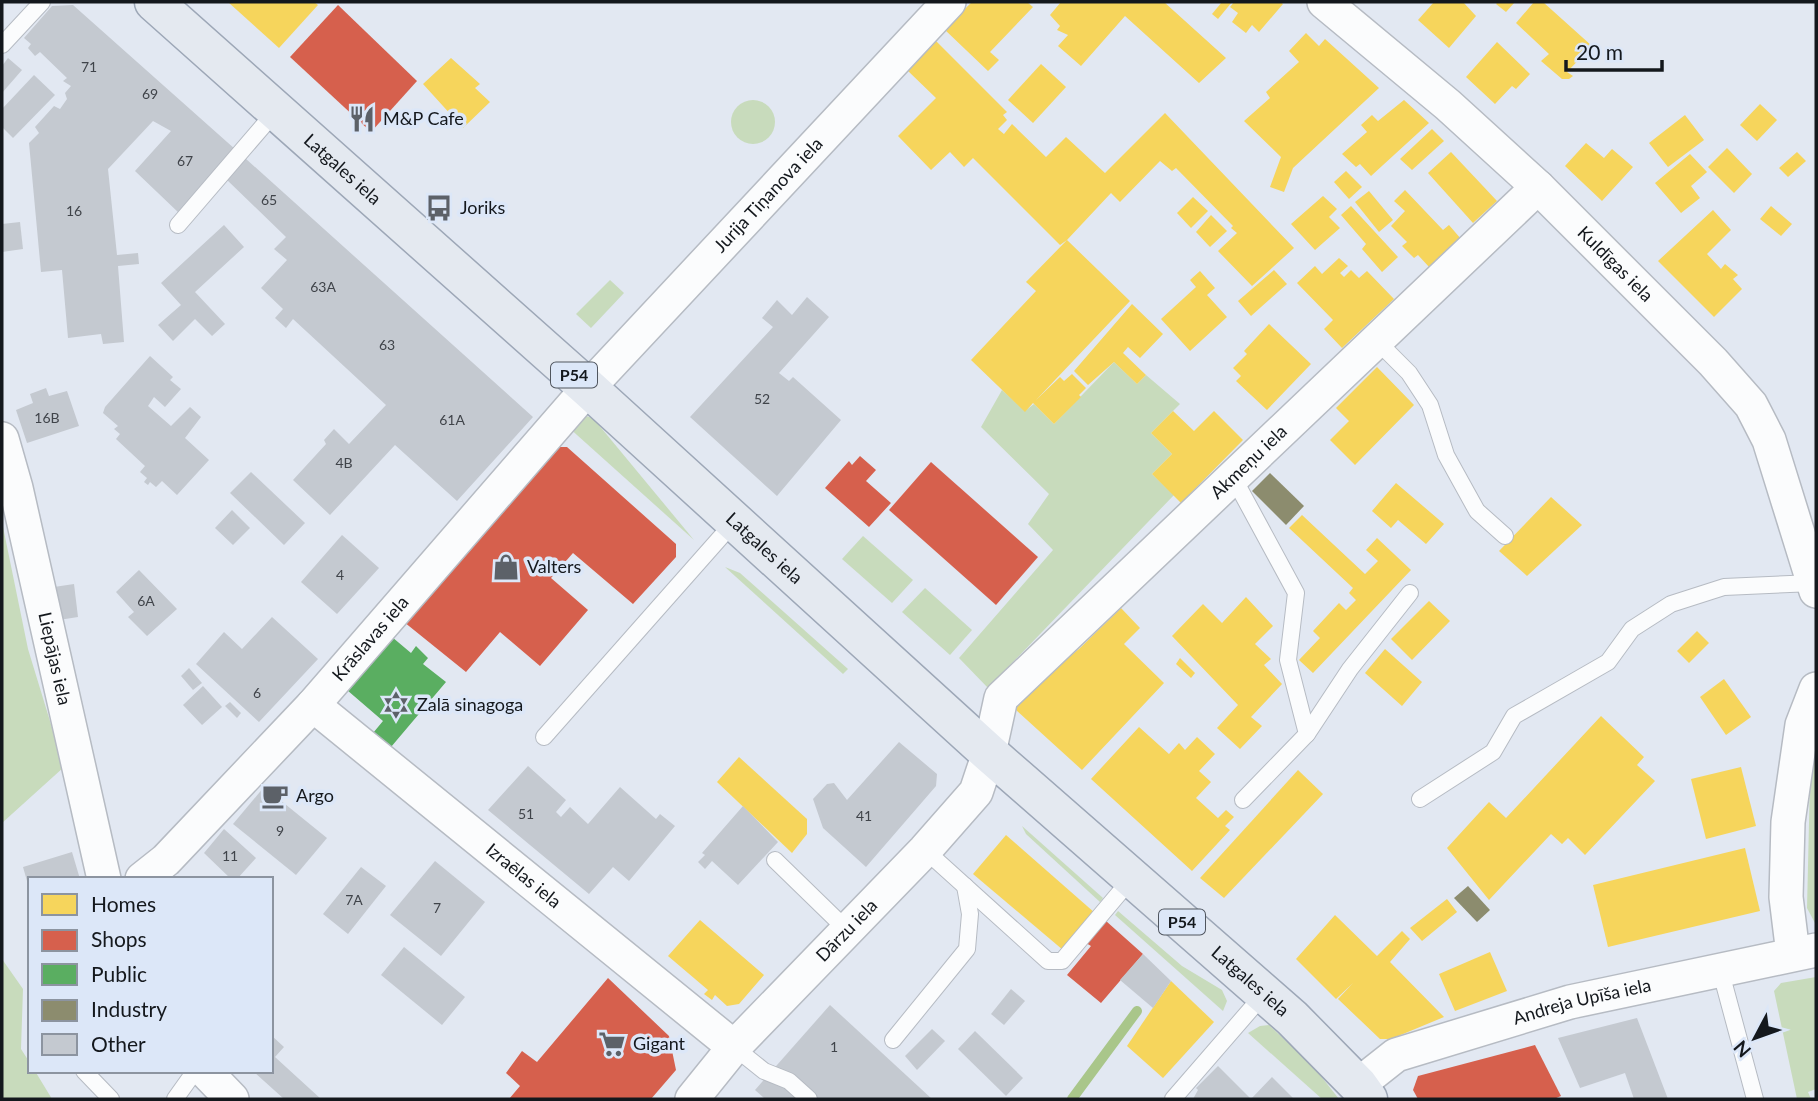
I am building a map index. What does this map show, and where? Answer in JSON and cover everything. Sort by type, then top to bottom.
[{"type":"main road","name":"Latgales iela","points":[[154,2],[278,109],[989,753],[1264,994],[1363,1092]]},
{"type":"street","name":"Jurija Tiņanova iela","points":[[588,388],[949,2]]},
{"type":"street","name":"Kuldīgas iela","points":[[1324,2],[1448,105],[1538,187],[1713,362],[1751,405],[1769,440],[1815,587]]},
{"type":"street","name":"Akmeņu iela","points":[[989,753],[1001,698],[1232,475],[1538,187]]},
{"type":"street","name":"Krāslavas iela","points":[[145,877],[166,860],[313,705],[588,388]]},
{"type":"street","name":"Liepājas iela","points":[[2,439],[16,488],[104,877]]},
{"type":"street","points":[[1805,952],[1786,897],[1788,822],[1802,724],[1816,689]]},
{"type":"street","name":"Izraēlas iela","points":[[313,705],[734,1047]]},
{"type":"street","name":"Dārzu iela","points":[[692,1099],[734,1047],[925,850],[976,792],[989,753]]},
{"type":"street","name":"Andreja Upīša iela","points":[[1363,1092],[1396,1055],[1570,1002],[1805,952]]},
{"type":"street","points":[[207,1073],[232,1099]]},
{"type":"lane","points":[[2,45],[42,2]]},
{"type":"lane","points":[[178,225],[278,109]]},
{"type":"lane","points":[[1376,340],[1409,373],[1430,405],[1446,455],[1477,510],[1505,536]]},
{"type":"lane","points":[[1232,475],[1296,593],[1288,660],[1307,734]]},
{"type":"lane","points":[[544,737],[735,522]]},
{"type":"lane","points":[[1420,799],[1493,752],[1514,716],[1608,662],[1632,629],[1671,604],[1724,587],[1815,587]]},
{"type":"lane","points":[[1242,800],[1307,734],[1350,669],[1410,593]]},
{"type":"lane","points":[[925,850],[1048,961],[1062,961],[1132,878]]},
{"type":"lane","points":[[775,860],[847,929]]},
{"type":"lane","points":[[892,1040],[967,949],[970,914],[965,886]]},
{"type":"lane","points":[[1720,969],[1755,1099]]},
{"type":"lane","points":[[1172,1099],[1264,994]]},
{"type":"lane","points":[[734,1047],[764,1071],[789,1081],[809,1099]]},
{"type":"lane","points":[[86,1073],[111,1099]]},
{"type":"lane","points":[[175,1099],[194,1073]]},
{"type":"green space","points":[[753,100],[768,107],[775,122],[768,137],[753,144],[738,137],[731,122],[738,107]]},
{"type":"green space","points":[[610,280],[624,293],[591,328],[576,314]]},
{"type":"green space","points":[[1114,362],[1137,384],[1146,375],[1180,404],[1151,433],[1172,454],[1152,474],[1174,495],[988,688],[959,658],[1053,550],[1028,524],[1049,494],[981,427],[1002,390],[1025,411],[1034,404],[1054,424]]},
{"type":"green space","points":[[586,416],[593,418],[694,540],[567,426]]},
{"type":"green space","points":[[2,522],[28,649],[64,767],[2,823]]},
{"type":"green space","points":[[863,536],[913,580],[892,603],[842,559]]},
{"type":"green space","points":[[725,567],[740,573],[848,669],[843,674]]},
{"type":"green space","points":[[925,588],[972,630],[950,655],[902,612]]},
{"type":"green space","points":[[1816,736],[1816,925],[1807,908],[1810,780]]},
{"type":"green space","points":[[1022,826],[1103,898],[1100,902],[1026,834]]},
{"type":"green space","points":[[1118,911],[1182,966],[1222,990],[1227,1001],[1223,1011],[1115,915]]},
{"type":"green space","points":[[2,959],[23,989],[21,1049],[28,1060],[28,1073],[36,1073],[52,1099],[2,1099]]},
{"type":"green space","points":[[1816,977],[1816,1089],[1808,1092],[1811,1099],[1797,1099],[1774,991],[1781,983]]},
{"type":"green space","points":[[1269,1025],[1313,1066],[1339,1099],[1322,1099],[1248,1033],[1260,1026]]},
{"type":"building: Homes","points":[[228,2],[314,2],[318,5],[279,48]]},
{"type":"building: Homes","points":[[972,2],[1027,2],[1033,7],[990,52],[999,60],[988,71],[944,29]]},
{"type":"building: Homes","points":[[1061,2],[1164,2],[1226,58],[1199,83],[1125,16],[1081,66],[1058,46],[1068,35],[1057,30],[1060,26],[1050,15]]},
{"type":"building: Homes","points":[[1222,2],[1232,2],[1218,19],[1212,14]]},
{"type":"building: Homes","points":[[1234,2],[1283,4],[1259,32],[1252,25],[1246,33],[1232,22],[1238,13],[1230,7]]},
{"type":"building: Homes","points":[[1434,2],[1463,2],[1476,16],[1449,48],[1418,20]]},
{"type":"building: Homes","points":[[1515,2],[1506,12],[1496,4]]},
{"type":"building: Homes","points":[[1534,2],[1543,2],[1592,46],[1567,72],[1573,76],[1569,79],[1562,79],[1541,61],[1549,54],[1516,23]]},
{"type":"building: Homes","points":[[1306,33],[1319,46],[1325,39],[1379,88],[1293,168],[1284,192],[1270,187],[1281,157],[1244,121],[1270,98],[1266,92],[1299,62],[1289,51]]},
{"type":"building: Homes","points":[[935,40],[1007,112],[1003,115],[1007,120],[998,129],[1004,134],[1012,124],[1046,157],[1066,137],[1105,173],[1165,113],[1294,248],[1252,286],[1218,251],[1237,233],[1231,228],[1233,226],[1176,168],[1172,171],[1160,161],[1120,202],[1111,193],[1060,245],[973,158],[964,167],[950,152],[931,170],[898,136],[936,98],[907,70]]},
{"type":"building: Homes","points":[[1497,42],[1530,74],[1516,89],[1512,86],[1495,104],[1466,77]]},
{"type":"building: Homes","points":[[451,58],[480,84],[475,88],[490,102],[463,128],[423,84]]},
{"type":"building: Homes","points":[[1041,64],[1066,87],[1033,123],[1008,100]]},
{"type":"building: Homes","points":[[1404,100],[1429,123],[1371,176],[1360,164],[1356,167],[1342,154],[1367,132],[1361,125],[1372,115],[1378,121]]},
{"type":"building: Homes","points":[[1760,104],[1777,120],[1757,141],[1740,125]]},
{"type":"building: Homes","points":[[1685,115],[1704,140],[1668,167],[1649,143]]},
{"type":"building: Homes","points":[[1432,129],[1444,141],[1412,170],[1400,159]]},
{"type":"building: Homes","points":[[1586,143],[1604,158],[1612,149],[1633,167],[1602,201],[1565,166]]},
{"type":"building: Homes","points":[[1727,148],[1752,174],[1734,193],[1708,167]]},
{"type":"building: Homes","points":[[1451,152],[1497,201],[1473,223],[1428,173]]},
{"type":"building: Homes","points":[[1797,152],[1806,161],[1788,177],[1779,168]]},
{"type":"building: Homes","points":[[1690,154],[1707,172],[1691,186],[1700,198],[1681,213],[1655,183]]},
{"type":"building: Homes","points":[[1346,171],[1362,187],[1349,199],[1334,182]]},
{"type":"building: Homes","points":[[1405,190],[1443,230],[1449,225],[1461,239],[1430,268],[1418,255],[1414,258],[1402,246],[1407,242],[1391,226],[1405,211],[1394,201]]},
{"type":"building: Homes","points":[[1369,191],[1393,220],[1379,232],[1355,202]]},
{"type":"building: Homes","points":[[1323,196],[1337,209],[1329,217],[1340,228],[1315,250],[1291,224]]},
{"type":"building: Homes","points":[[1193,197],[1208,211],[1191,228],[1177,213]]},
{"type":"building: Homes","points":[[1351,206],[1398,257],[1382,272],[1362,249],[1366,244],[1341,215]]},
{"type":"building: Homes","points":[[1771,206],[1792,224],[1781,236],[1760,219]]},
{"type":"building: Homes","points":[[1713,210],[1731,230],[1707,254],[1721,269],[1725,264],[1738,275],[1733,279],[1742,289],[1714,317],[1658,261]]},
{"type":"building: Homes","points":[[1211,215],[1227,231],[1210,247],[1196,232]]},
{"type":"building: Homes","points":[[1067,240],[1130,301],[1036,400],[1060,377],[1064,381],[1072,374],[1086,388],[1079,395],[1081,397],[1054,424],[1033,403],[1025,412],[971,360],[1036,291],[1026,282]]},
{"type":"building: Homes","points":[[1339,258],[1348,266],[1340,273],[1344,277],[1351,270],[1359,278],[1367,271],[1394,299],[1342,348],[1324,329],[1333,320],[1297,283],[1315,266],[1322,274]]},
{"type":"building: Homes","points":[[1274,270],[1287,284],[1251,316],[1238,301]]},
{"type":"building: Homes","points":[[1200,271],[1215,288],[1207,295],[1227,317],[1190,351],[1161,319],[1196,287],[1190,280]]},
{"type":"building: Homes","points":[[1132,304],[1163,334],[1140,358],[1128,347],[1123,353],[1146,375],[1137,384],[1114,362],[1088,385],[1074,371]]},
{"type":"building: Homes","points":[[1269,324],[1311,364],[1267,410],[1236,381],[1241,376],[1233,368],[1247,354],[1244,351]]},
{"type":"building: Homes","points":[[1377,367],[1414,405],[1355,465],[1330,440],[1349,421],[1336,408]]},
{"type":"building: Homes","points":[[1173,411],[1194,431],[1214,411],[1243,440],[1181,503],[1152,474],[1172,454],[1151,433]]},
{"type":"building: Homes","points":[[1396,483],[1444,524],[1426,544],[1398,520],[1391,528],[1372,511]]},
{"type":"building: Homes","points":[[1551,497],[1582,525],[1527,576],[1499,551]]},
{"type":"building: Homes","points":[[1302,515],[1365,574],[1378,561],[1366,550],[1377,538],[1411,570],[1313,673],[1299,660],[1320,638],[1313,631],[1339,603],[1346,610],[1356,600],[1349,593],[1353,588],[1289,528]]},
{"type":"building: Homes","points":[[1246,597],[1273,626],[1255,644],[1271,659],[1264,665],[1282,684],[1251,717],[1262,726],[1240,749],[1217,728],[1238,705],[1172,636],[1203,604],[1222,623]]},
{"type":"building: Homes","points":[[1429,601],[1450,621],[1412,660],[1391,639]]},
{"type":"building: Homes","points":[[1121,608],[1140,628],[1124,644],[1164,683],[1082,770],[1015,709],[1044,676],[1079,649]]},
{"type":"building: Homes","points":[[1697,631],[1709,643],[1689,663],[1677,651]]},
{"type":"building: Homes","points":[[1385,649],[1422,682],[1402,706],[1365,673]]},
{"type":"building: Homes","points":[[1180,658],[1195,673],[1191,678],[1176,664]]},
{"type":"building: Homes","points":[[1724,679],[1751,717],[1726,735],[1700,697]]},
{"type":"building: Homes","points":[[1601,716],[1644,757],[1637,765],[1655,781],[1585,855],[1568,838],[1562,844],[1551,834],[1489,900],[1447,848],[1489,802],[1506,818]]},
{"type":"building: Homes","points":[[1139,727],[1169,754],[1179,743],[1185,750],[1197,737],[1215,754],[1199,771],[1211,782],[1196,798],[1218,818],[1226,810],[1234,817],[1225,826],[1230,830],[1192,871],[1091,779]]},
{"type":"building: Homes","points":[[739,757],[807,819],[807,834],[792,853],[717,782]]},
{"type":"building: Homes","points":[[1741,767],[1756,826],[1706,839],[1691,779]]},
{"type":"building: Homes","points":[[1298,770],[1323,794],[1224,898],[1200,878]]},
{"type":"building: Homes","points":[[1006,835],[1095,913],[1063,950],[973,874]]},
{"type":"building: Homes","points":[[1745,848],[1760,911],[1608,947],[1593,885]]},
{"type":"building: Homes","points":[[1447,899],[1457,912],[1422,941],[1410,928]]},
{"type":"building: Homes","points":[[1335,915],[1377,956],[1402,931],[1410,939],[1390,962],[1444,1017],[1391,1039],[1380,1039],[1338,999],[1353,983],[1336,999],[1296,959]]},
{"type":"building: Homes","points":[[700,920],[764,975],[739,1004],[727,1006],[715,995],[712,1000],[704,994],[708,990],[668,956]]},
{"type":"building: Homes","points":[[1490,952],[1507,991],[1455,1011],[1439,974]]},
{"type":"building: Homes","points":[[1171,981],[1214,1022],[1163,1078],[1127,1046]]},
{"type":"building: Shops","points":[[338,5],[417,81],[371,132],[290,57]]},
{"type":"building: Shops","name":"Valters","points":[[559,447],[567,447],[676,544],[676,557],[633,604],[573,553],[551,578],[588,610],[540,666],[500,632],[466,672],[404,622]]},
{"type":"building: Shops","points":[[860,456],[876,470],[866,481],[891,503],[869,527],[825,488],[849,461],[852,465]]},
{"type":"building: Shops","points":[[931,462],[1038,557],[996,605],[889,510]]},
{"type":"building: Shops","points":[[1106,921],[1143,954],[1101,1003],[1067,975],[1091,946],[1086,943]]},
{"type":"building: Shops","name":"Gigant","points":[[608,978],[669,1036],[676,1070],[651,1099],[509,1099],[520,1086],[506,1073],[522,1051],[537,1062]]},
{"type":"building: Shops","points":[[1535,1045],[1561,1096],[1554,1099],[1418,1099],[1413,1090],[1418,1076]]},
{"type":"building: Public","name":"Zalā sinagoga","points":[[392,637],[411,653],[416,646],[428,658],[423,664],[446,682],[391,747],[373,733],[383,721],[347,690]]},
{"type":"building: Industry","points":[[1270,473],[1304,506],[1286,525],[1252,491]]},
{"type":"building: Industry","points":[[1468,886],[1490,910],[1477,922],[1454,898]]},
{"type":"building: Other","points":[[73,5],[236,150],[180,214],[135,171],[171,131],[153,121],[108,169],[117,255],[138,253],[139,264],[118,266],[124,342],[103,344],[101,334],[68,338],[62,270],[41,272],[29,143],[39,133],[35,127],[54,106],[60,109],[67,99],[65,93],[71,86],[63,81],[67,78],[40,52],[35,56],[28,48],[31,44],[24,38],[52,6]]},
{"type":"building: Other","points":[[8,58],[22,70],[2,93],[2,66]]},
{"type":"building: Other","points":[[34,75],[55,95],[13,138],[2,127],[2,109]]},
{"type":"building: Other","points":[[245,158],[533,417],[457,501],[395,445],[330,515],[293,480],[326,444],[324,440],[334,429],[349,444],[386,405],[293,319],[286,328],[275,318],[283,309],[261,288],[287,260],[274,249],[286,237],[226,179]]},
{"type":"building: Other","points":[[20,222],[23,249],[2,252],[2,224]]},
{"type":"building: Other","points":[[224,225],[244,247],[195,292],[225,324],[212,336],[195,319],[173,341],[158,325],[181,305],[161,283]]},
{"type":"building: Other","points":[[807,297],[829,317],[779,373],[789,381],[793,377],[841,420],[777,496],[690,417],[773,327],[762,318],[777,300],[792,315]]},
{"type":"building: Other","points":[[150,356],[173,377],[170,380],[181,389],[165,407],[154,397],[148,406],[171,426],[190,407],[201,417],[185,438],[209,460],[177,495],[162,481],[156,487],[150,482],[148,485],[144,482],[147,478],[140,472],[145,466],[116,439],[120,434],[114,429],[118,426],[103,413],[105,407]]},
{"type":"building: Other","points":[[46,388],[49,396],[67,391],[79,426],[27,443],[16,410],[33,403],[30,394]]},
{"type":"building: Other","points":[[251,472],[305,523],[284,545],[230,493]]},
{"type":"building: Other","points":[[232,510],[250,528],[233,545],[215,528]]},
{"type":"building: Other","points":[[342,535],[379,568],[337,614],[301,582]]},
{"type":"building: Other","points":[[139,570],[177,609],[147,636],[128,617],[134,612],[116,592]]},
{"type":"building: Other","points":[[74,584],[78,617],[59,620],[54,587]]},
{"type":"building: Other","points":[[272,617],[318,659],[259,722],[196,664],[224,632],[242,649]]},
{"type":"building: Other","points":[[189,668],[202,683],[193,690],[181,676]]},
{"type":"building: Other","points":[[203,686],[222,707],[202,725],[183,705]]},
{"type":"building: Other","points":[[230,702],[241,713],[237,718],[225,706]]},
{"type":"building: Other","points":[[899,742],[937,774],[936,786],[866,867],[823,828],[813,799],[827,784],[834,783],[847,800]]},
{"type":"building: Other","points":[[528,766],[566,800],[556,812],[561,817],[570,807],[588,824],[620,787],[656,819],[660,814],[675,826],[629,881],[613,867],[589,894],[488,810]]},
{"type":"building: Other","points":[[264,787],[327,838],[296,875],[233,824]]},
{"type":"building: Other","points":[[743,806],[778,842],[738,885],[712,861],[705,869],[698,862],[705,855],[702,853]]},
{"type":"building: Other","points":[[224,829],[256,858],[239,877],[229,877],[204,853]]},
{"type":"building: Other","points":[[72,852],[79,877],[28,877],[28,884],[23,867]]},
{"type":"building: Other","points":[[435,861],[485,902],[441,956],[390,915]]},
{"type":"building: Other","points":[[361,867],[386,886],[348,934],[323,914]]},
{"type":"building: Other","points":[[404,947],[465,997],[442,1025],[381,975]]},
{"type":"building: Other","points":[[1143,954],[1171,981],[1153,1008],[1120,980]]},
{"type":"building: Other","points":[[1011,989],[1025,1001],[1004,1025],[991,1014]]},
{"type":"building: Other","points":[[830,1005],[932,1099],[765,1099],[755,1090]]},
{"type":"building: Other","points":[[1637,1018],[1668,1099],[1634,1099],[1625,1073],[1580,1088],[1558,1038]]},
{"type":"building: Other","points":[[932,1029],[945,1041],[917,1070],[905,1056]]},
{"type":"building: Other","points":[[975,1031],[1023,1078],[1006,1096],[958,1049]]},
{"type":"building: Other","points":[[273,1037],[284,1047],[275,1057],[321,1099],[284,1099],[255,1073],[273,1073]]},
{"type":"building: Other","points":[[1218,1066],[1251,1099],[1193,1099],[1198,1090],[1196,1088]]},
{"type":"building: Other","points":[[1272,1077],[1294,1099],[1251,1099]]},
{"type":"waterway","points":[[1072,1099],[1137,1011]]},
{"type":"place","name":"M&P Cafe","points":[[362,119]]},
{"type":"place","name":"Joriks","points":[[439,208]]},
{"type":"place","name":"Valters","points":[[506,567]]},
{"type":"place","name":"Zalā sinagoga","points":[[396,705]]},
{"type":"place","name":"Argo","points":[[275,796]]},
{"type":"place","name":"Gigant","points":[[612,1044]]}]
